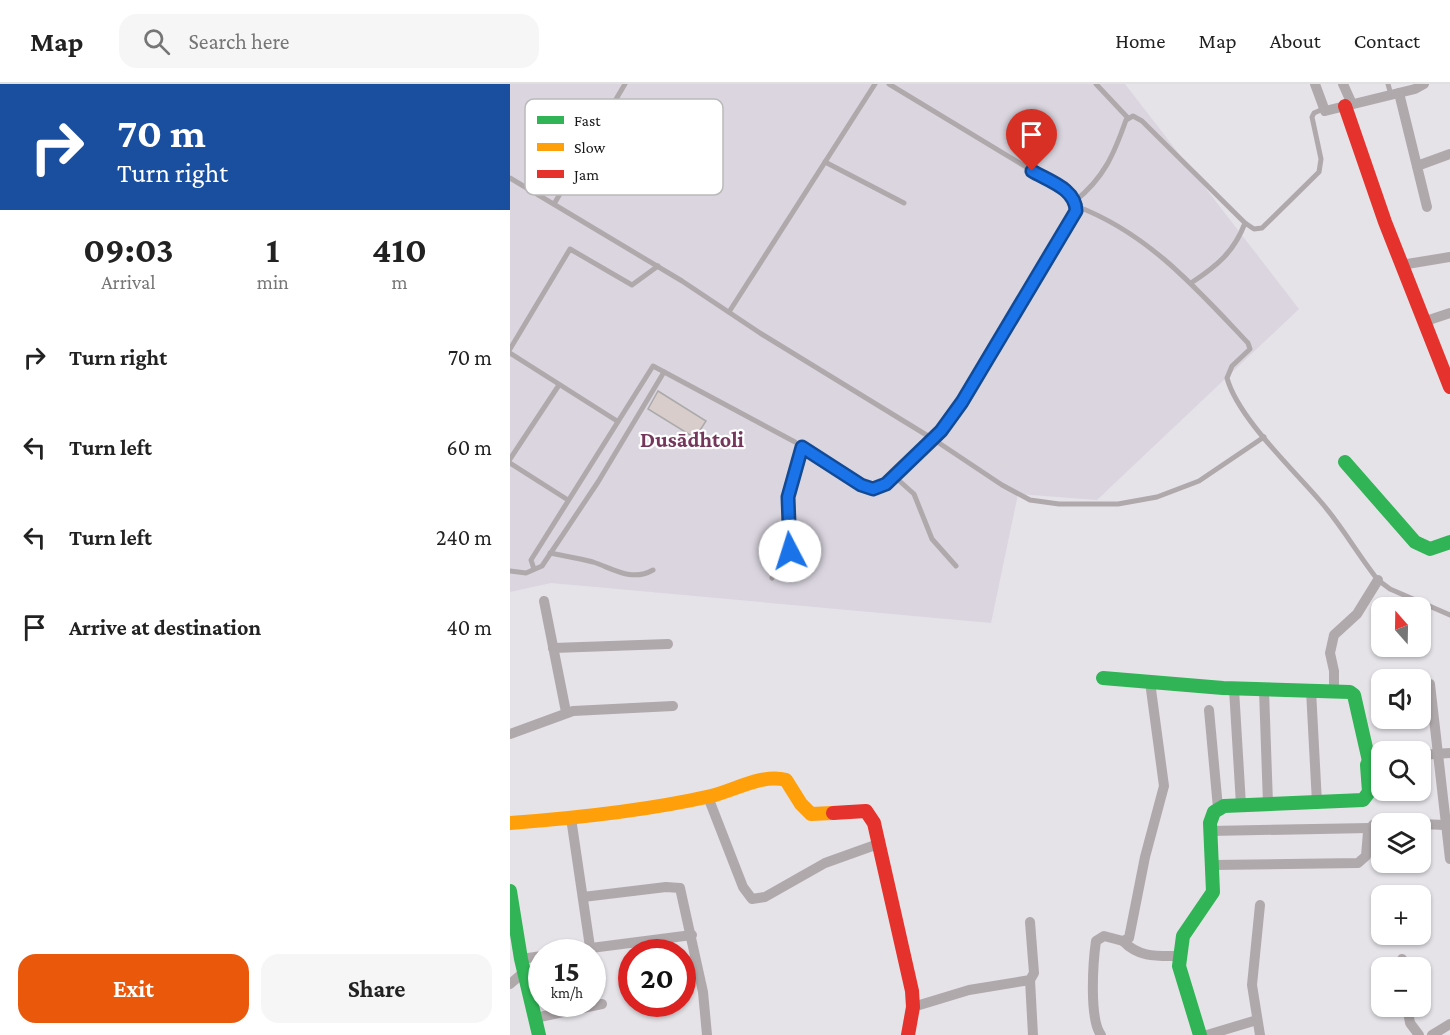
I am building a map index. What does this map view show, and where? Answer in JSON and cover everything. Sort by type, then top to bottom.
[{"type":"street","points":[[1315,84],[1323,109],[1395,94],[1424,84]]},
{"type":"street","points":[[1344,84],[1348,105],[1401,265],[1450,387]]},
{"type":"street","points":[[1395,94],[1418,166],[1427,207]]},
{"type":"street","points":[[1418,166],[1450,154]]},
{"type":"street","points":[[1401,265],[1450,257]]},
{"type":"street","points":[[1423,322],[1450,314]]},
{"type":"street","points":[[1345,462],[1405,533],[1422,548],[1428,550],[1450,542]]},
{"type":"street","points":[[1334,691],[1334,671],[1330,653],[1334,635],[1357,614],[1378,580]]},
{"type":"street","points":[[544,601],[566,712]]},
{"type":"street","points":[[553,648],[668,644]]},
{"type":"street","points":[[1103,678],[1234,689],[1334,691],[1354,695],[1371,747]]},
{"type":"street","points":[[1123,941],[1129,938],[1131,932],[1145,857],[1164,786],[1150,682]]},
{"type":"street","points":[[1234,689],[1241,805]]},
{"type":"street","points":[[1264,690],[1268,804]]},
{"type":"street","points":[[1311,690],[1317,802]]},
{"type":"street","points":[[1431,696],[1450,859]]},
{"type":"street","points":[[510,734],[566,712],[587,709],[673,706]]},
{"type":"street","points":[[1200,1035],[1179,974],[1179,956],[1188,927],[1213,892],[1210,831],[1211,817],[1218,808],[1209,710]]},
{"type":"street","points":[[1431,754],[1450,753]]},
{"type":"street","points":[[1218,808],[1241,805],[1355,801],[1368,797],[1367,765],[1371,762]]},
{"type":"street","points":[[510,823],[656,808],[782,777],[811,814],[866,810],[874,823],[912,991],[913,1007],[908,1035]]},
{"type":"street","points":[[708,797],[743,887],[752,899],[765,897],[825,863],[878,844]]},
{"type":"street","points":[[571,818],[589,939]]},
{"type":"street","points":[[1431,824],[1445,825]]},
{"type":"street","points":[[1210,831],[1370,828],[1366,856],[1358,863],[1213,865]]},
{"type":"street","points":[[583,897],[666,887],[680,888],[703,992],[707,1035]]},
{"type":"street","points":[[510,891],[522,966],[539,1035]]},
{"type":"street","points":[[1260,905],[1252,985],[1260,1035]]},
{"type":"street","points":[[1030,922],[1034,973],[1030,980],[1033,1035]]},
{"type":"street","points":[[606,945],[692,935]]},
{"type":"street","points":[[1101,1035],[1095,1024],[1093,972],[1096,941],[1104,936],[1123,941],[1131,950],[1145,955],[1179,956]]},
{"type":"street","points":[[510,984],[522,966],[528,963]]},
{"type":"street","points":[[913,1007],[969,990],[1030,980]]},
{"type":"street","points":[[535,1018],[540,1017]]},
{"type":"street","points":[[1409,1017],[1410,1023],[1419,1035]]},
{"type":"street","points":[[1207,1035],[1257,1020]]},
{"type":"street","points":[[1432,1035],[1450,1024]]},
{"type":"lane","points":[[617,99],[626,84]]},
{"type":"lane","points":[[729,312],[875,84]]},
{"type":"lane","points":[[889,84],[1069,193],[1075,203],[1122,226],[1155,250],[1191,283],[1250,346],[1249,350],[1232,366],[1227,378],[1238,401],[1264,437],[1323,503],[1378,580],[1390,589],[1450,615]]},
{"type":"lane","points":[[1096,84],[1128,117]]},
{"type":"lane","points":[[1388,84],[1395,94]]},
{"type":"lane","points":[[1128,117],[1135,116],[1142,121],[1245,223],[1254,229],[1262,228],[1317,176],[1321,159],[1312,117],[1314,113],[1323,109]]},
{"type":"lane","points":[[534,569],[531,560],[651,367],[657,367],[802,447],[866,488],[880,487],[895,477],[933,439],[962,402],[1074,218],[1075,203],[1095,184],[1109,165],[1128,117]]},
{"type":"lane","points":[[825,162],[904,203]]},
{"type":"lane","points":[[510,178],[525,187]]},
{"type":"lane","points":[[539,195],[658,266],[1017,494],[1030,500],[1059,504],[1118,504],[1172,493],[1199,482],[1264,437]]},
{"type":"lane","points":[[554,204],[559,195]]},
{"type":"lane","points":[[1191,283],[1228,256],[1238,242],[1245,223]]},
{"type":"lane","points":[[617,422],[510,351],[570,249],[632,285],[658,266]]},
{"type":"lane","points":[[510,571],[526,573],[542,566],[598,482],[664,372]]},
{"type":"lane","points":[[559,384],[510,461],[568,500]]},
{"type":"lane","points":[[772,578],[790,551],[788,497],[802,447]]},
{"type":"lane","points":[[895,477],[914,494],[932,539],[956,567]]},
{"type":"lane","points":[[550,553],[592,562],[624,574],[645,575],[653,570]]},
{"type":"shaded area","points":[[510,84],[1125,84],[1299,309],[1097,500],[1018,494],[991,623],[551,583],[510,592]]},
{"type":"building","points":[[658,391],[706,421],[695,438],[648,409]]},
{"type":"traffic: fast","points":[[1345,462],[1415,542],[1430,549],[1450,542]]},
{"type":"traffic: fast","points":[[1103,678],[1223,688],[1350,692],[1354,695],[1369,761]]},
{"type":"traffic: fast","points":[[1200,1035],[1179,966],[1183,936],[1213,892],[1210,823],[1214,812],[1224,806],[1363,800],[1369,792],[1367,765],[1371,761]]},
{"type":"traffic: fast","points":[[510,891],[521,959],[539,1035]]},
{"type":"traffic: slow","points":[[510,823],[661,806],[711,796],[758,781],[777,778],[786,780],[801,804],[811,814],[833,813]]},
{"type":"traffic: jam","points":[[1345,106],[1385,222],[1450,387]]},
{"type":"traffic: jam","points":[[833,813],[866,811],[874,823],[912,991],[913,1007],[908,1035]]},
{"type":"district","name":"Dusādhtoli","points":[[692,439]]},
{"type":"route","points":[[790,551],[792,545],[787,512],[788,497],[802,447],[866,488],[873,489],[886,484],[895,477],[941,431],[962,402],[1074,218],[1076,206],[1072,196],[1032,171]]}]
